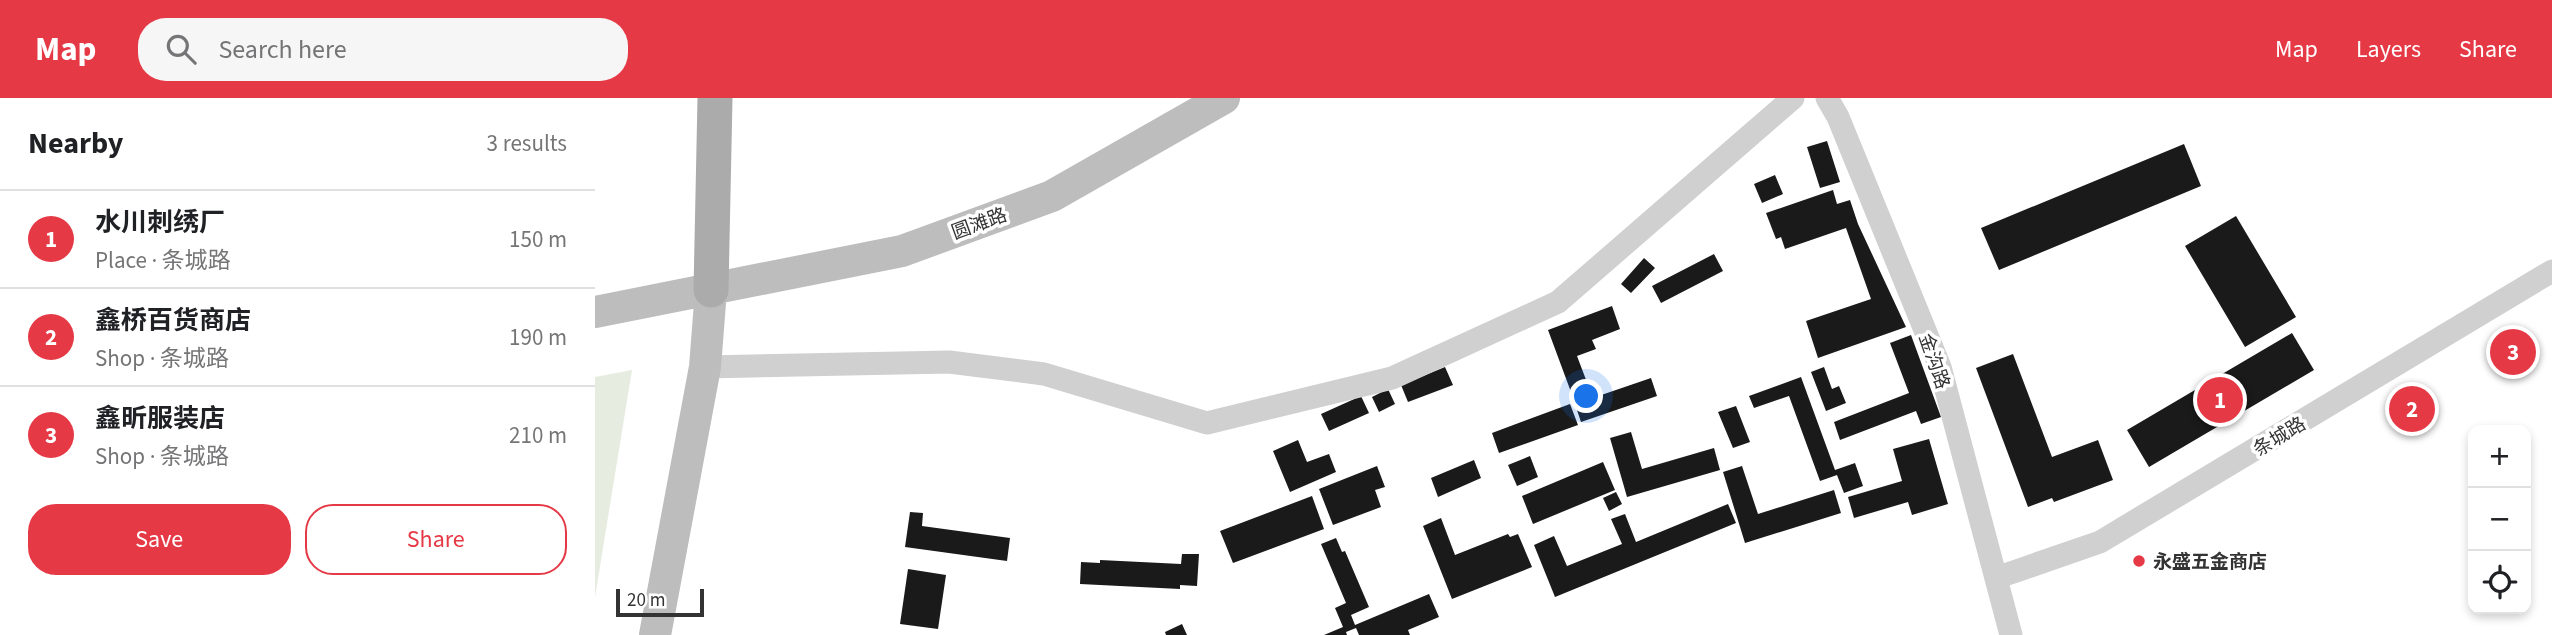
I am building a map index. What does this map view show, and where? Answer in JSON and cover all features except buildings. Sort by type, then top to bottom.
[{"type":"main road","points":[[655,635],[705,367],[711,290],[715,98]]},
{"type":"main road","name":"圆滩路","points":[[595,312],[902,251],[1052,196],[1224,98]]},
{"type":"street","points":[[705,367],[949,362],[1044,374],[1207,422],[1392,379],[1557,302],[1793,98]]},
{"type":"street","name":"金沟路","points":[[1827,98],[1940,367],[2011,635]]},
{"type":"street","name":"条城路","points":[[1996,578],[2100,542],[2552,271]]},
{"type":"shaded area","points":[[632,370],[595,597],[595,377]]},
{"type":"place","name":"鑫昕服装店","points":[[2513,352]]},
{"type":"place","name":"水川刺绣厂","points":[[2220,400]]},
{"type":"place","name":"鑫桥百货商店","points":[[2412,409]]},
{"type":"place","name":"永盛五金商店","points":[[2139,561]]}]
